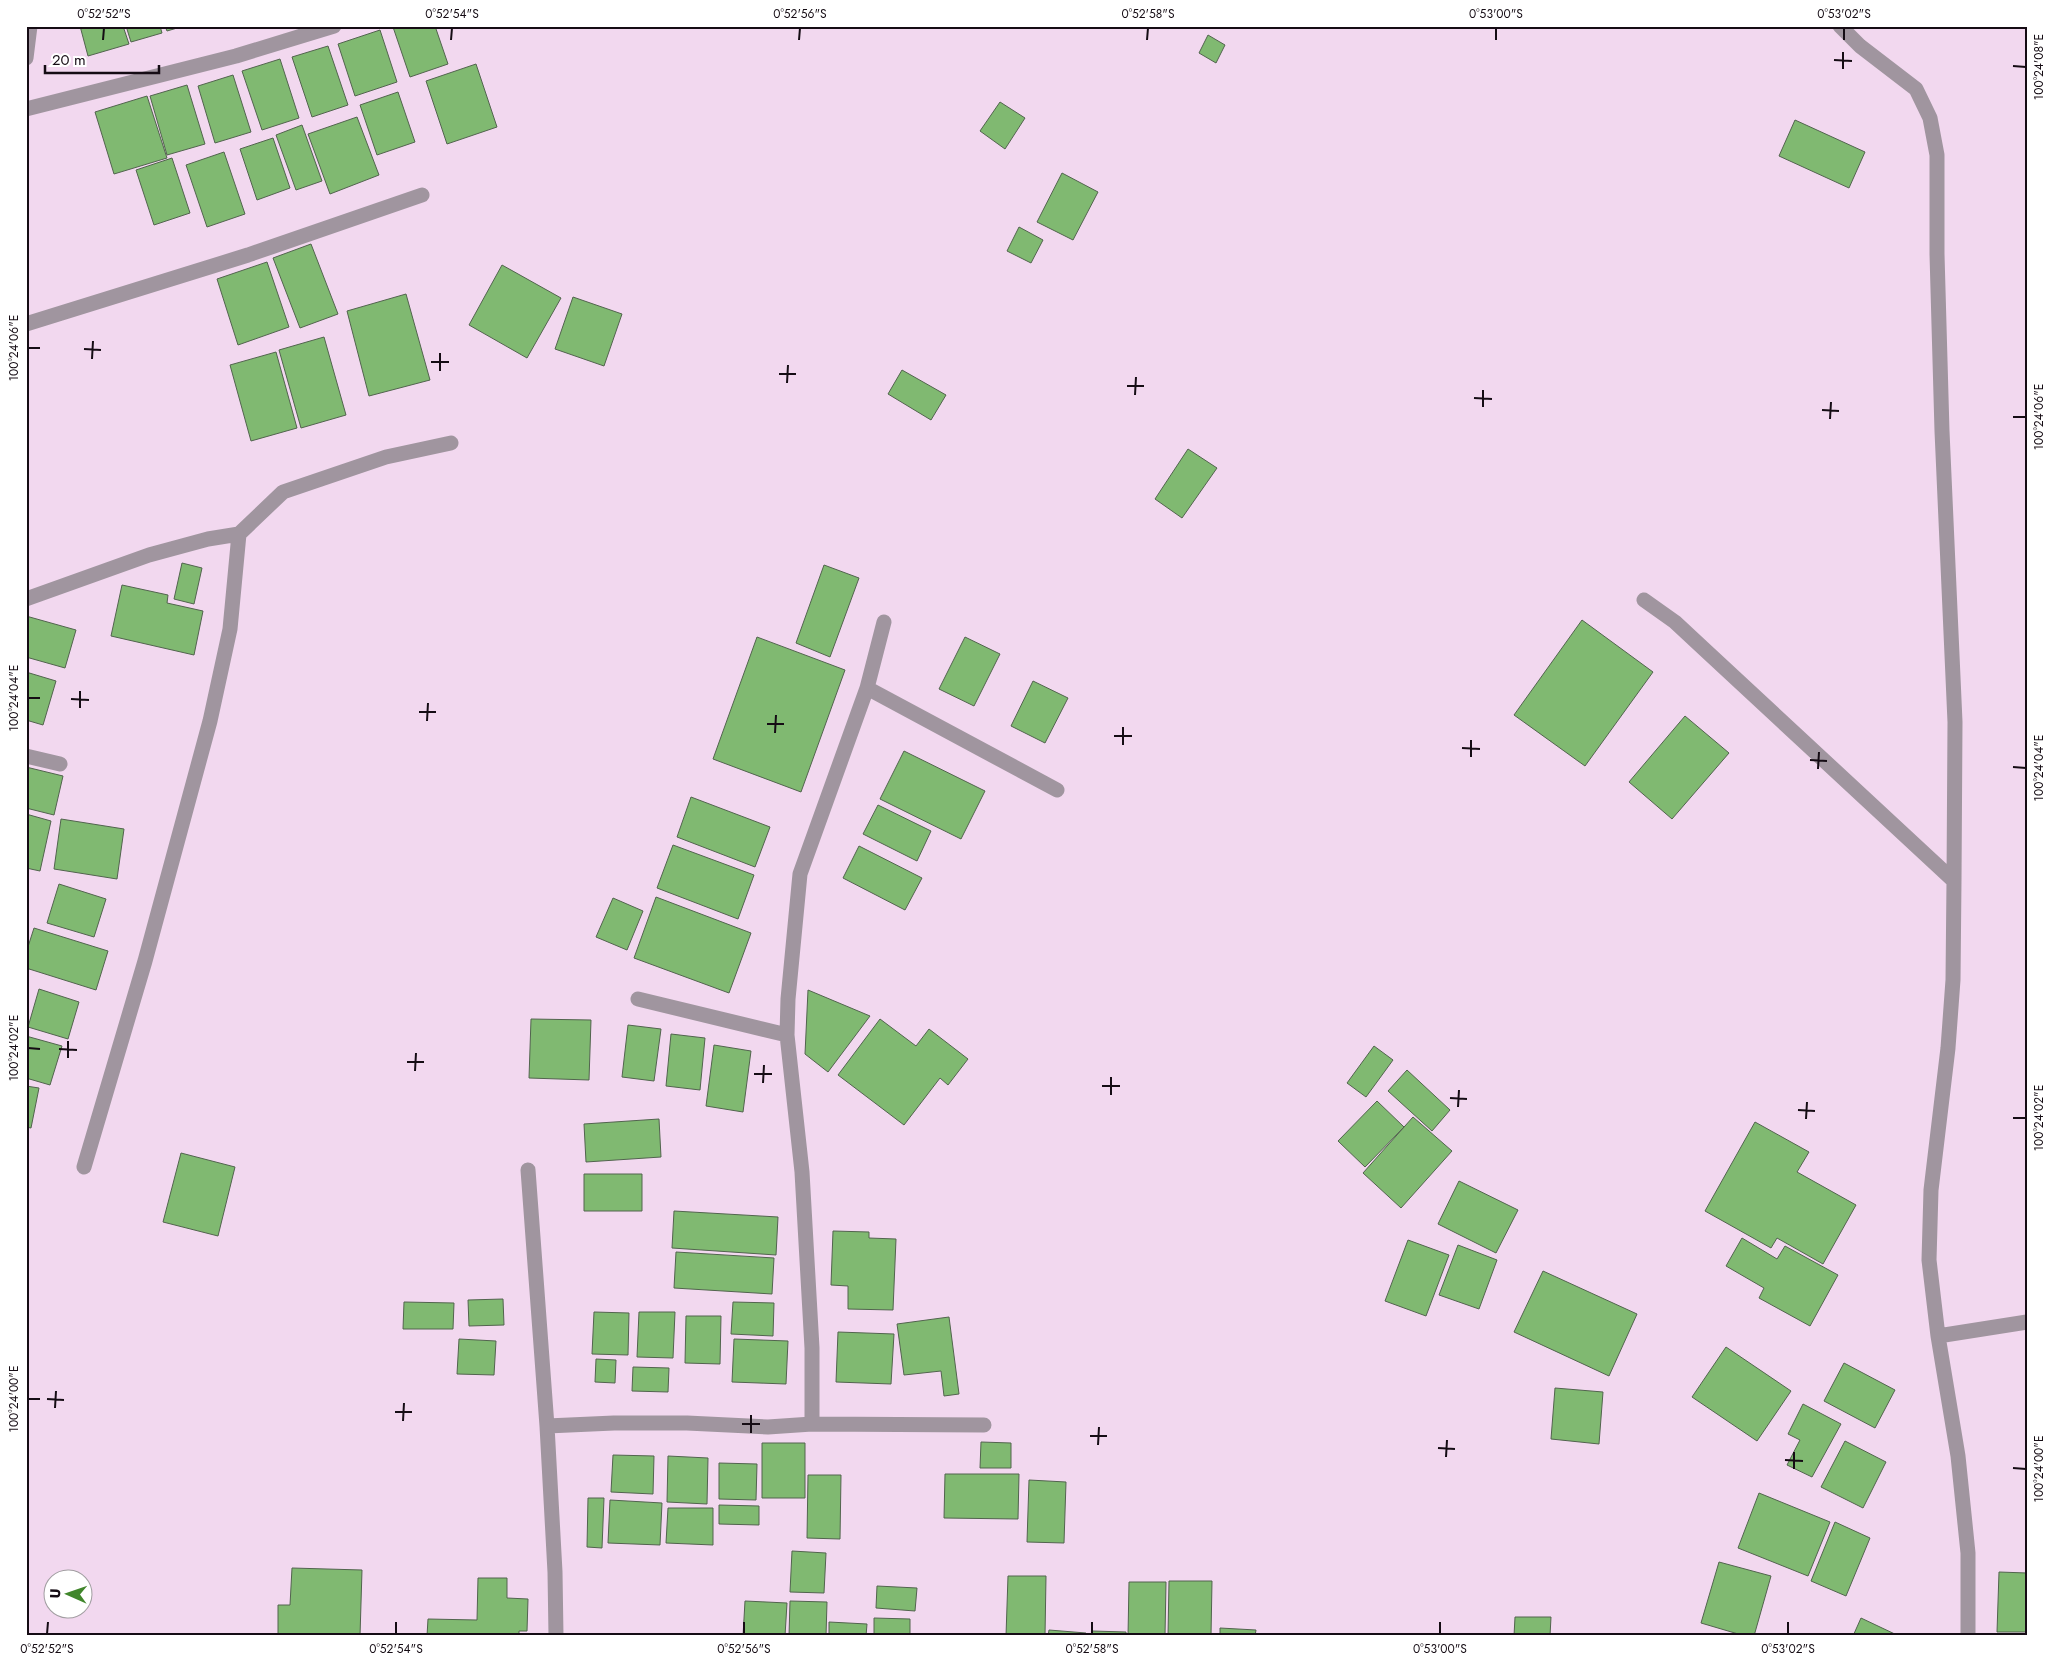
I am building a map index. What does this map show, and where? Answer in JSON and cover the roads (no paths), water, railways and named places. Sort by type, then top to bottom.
[{"type":"street","points":[[26,58],[30,26]]},
{"type":"street","points":[[26,109],[236,56],[334,26]]},
{"type":"street","points":[[1840,26],[1860,46],[1916,89],[1930,118],[1937,155],[1937,254],[1942,430],[1955,722],[1954,881],[1952,980],[1948,1048],[1931,1190],[1929,1260],[1938,1336],[1958,1456],[1968,1553],[1968,1636]]},
{"type":"street","points":[[26,324],[248,255],[422,195]]},
{"type":"street","points":[[26,599],[149,555],[208,539],[239,534],[283,492],[386,457],[450,443]]},
{"type":"street","points":[[84,1167],[146,961],[210,721],[230,629],[239,534]]},
{"type":"street","points":[[1644,600],[1675,622],[1954,881]]},
{"type":"street","points":[[812,1424],[812,1348],[802,1182],[787,1036],[788,999],[800,874],[868,688],[884,622]]},
{"type":"street","points":[[868,688],[1057,790]]},
{"type":"street","points":[[26,756],[60,764]]},
{"type":"street","points":[[638,999],[787,1036]]},
{"type":"street","points":[[528,1170],[547,1426],[555,1572],[556,1636]]},
{"type":"street","points":[[1938,1336],[2027,1322]]},
{"type":"street","points":[[547,1426],[614,1423],[768,1426],[812,1424],[984,1425]]}]
